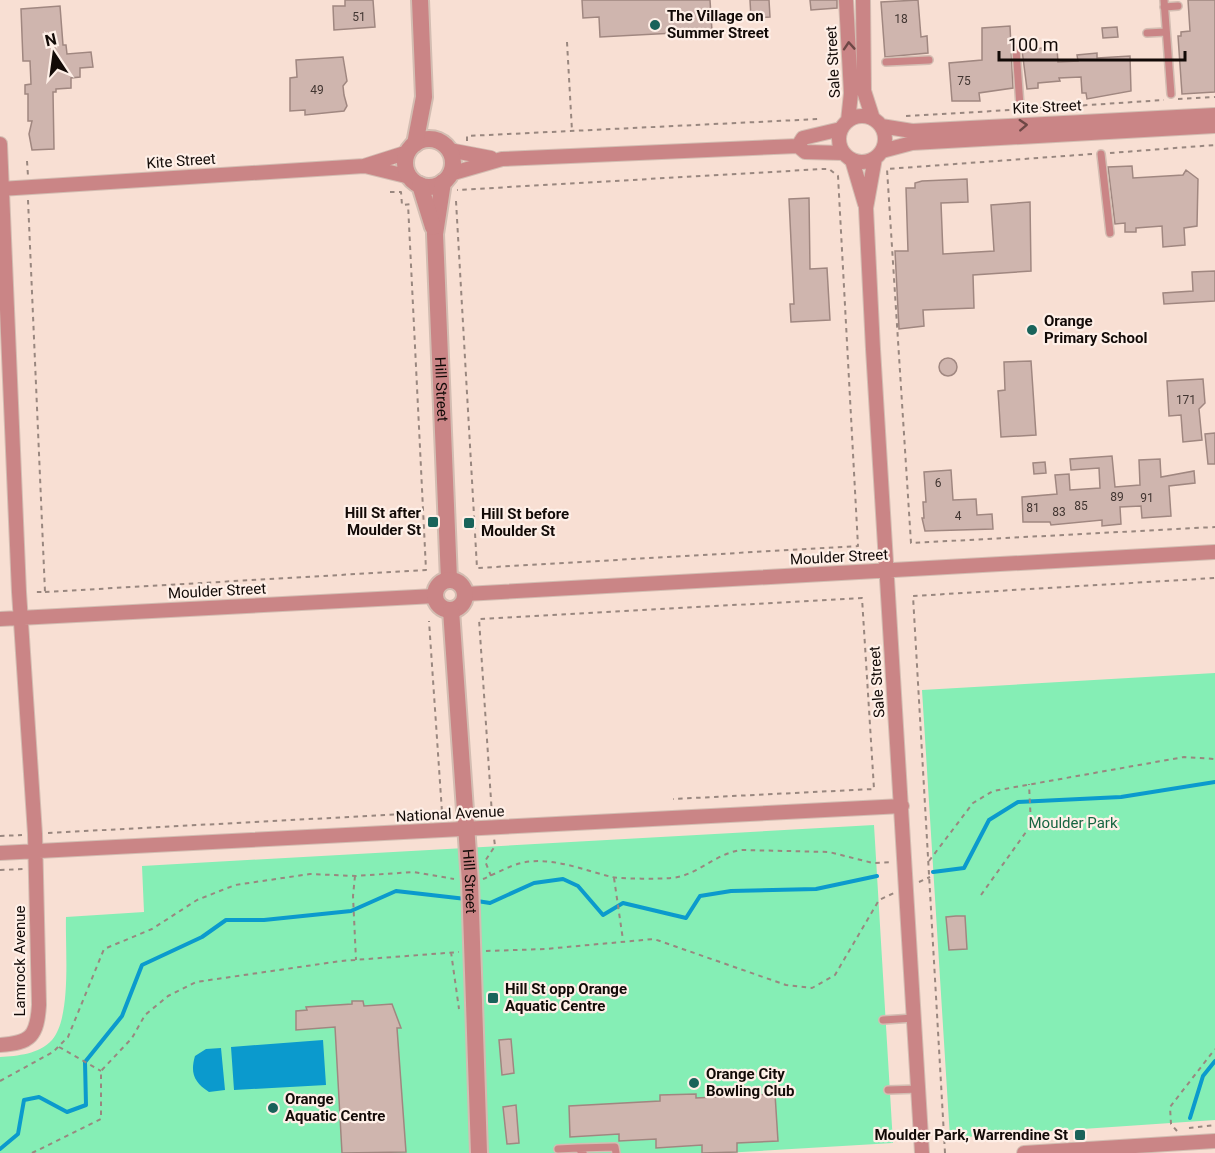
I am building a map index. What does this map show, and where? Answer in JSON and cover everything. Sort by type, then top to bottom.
[{"type":"street","points":[[420,0],[424,98],[405,165],[415,181],[436,186],[468,161],[798,146],[805,152],[848,156],[860,162],[878,155],[885,138],[877,122],[860,116],[821,135],[803,138],[798,146]]},
{"type":"street","name":"Sale Street","points":[[844,125],[852,93],[846,0]]},
{"type":"street","name":"Sale Street","points":[[863,0],[864,91],[877,122]]},
{"type":"street","points":[[424,98],[453,162],[447,178]]},
{"type":"street","name":"Kite Street","points":[[877,122],[912,131],[1215,115]]},
{"type":"street","points":[[844,125],[839,141],[848,156]]},
{"type":"street","name":"Kite Street","points":[[878,155],[912,142],[1215,126]]},
{"type":"street","points":[[411,148],[428,139],[445,146],[468,161]]},
{"type":"street","name":"Lamrock Avenue","points":[[0,144],[19,592],[36,868],[38,1019],[30,1038],[20,1043],[0,1044]]},
{"type":"street","name":"Kite Street","points":[[1,188],[364,166],[411,148]]},
{"type":"street","name":"Sale Street","points":[[866,208],[878,155]]},
{"type":"street","name":"Sale Street","points":[[848,156],[866,208],[922,1153]]},
{"type":"street","name":"Kite Street","points":[[364,166],[415,181]]},
{"type":"street","name":"Hill Street","points":[[432,203],[447,178]]},
{"type":"street","name":"Hill Street","points":[[415,181],[432,203],[435,234],[449,580]]},
{"type":"street","name":"Moulder Street","points":[[465,594],[1215,552]]},
{"type":"street","points":[[449,580],[461,586],[465,594],[459,606],[451,610],[442,608],[435,596],[441,583],[449,580]]},
{"type":"street","name":"Moulder Street","points":[[0,619],[435,596]]},
{"type":"street","name":"Hill Street","points":[[451,610],[470,887],[479,1153]]},
{"type":"street","name":"National Avenue","points":[[0,853],[902,806]]},
{"type":"street","points":[[1024,1153],[1178,1136],[1215,1141]]},
{"type":"lane","points":[[1171,94],[1164,4],[1178,6]]},
{"type":"lane","points":[[1147,33],[1166,32]]},
{"type":"lane","points":[[1016,49],[1018,108]]},
{"type":"lane","points":[[886,62],[929,60]]},
{"type":"lane","points":[[1101,154],[1110,233]]},
{"type":"lane","points":[[884,1020],[915,1018]]},
{"type":"lane","points":[[888,1090],[920,1089]]},
{"type":"lane","points":[[558,1149],[581,1151],[615,1147],[616,1153]]},
{"type":"path","points":[[567,42],[572,131]]},
{"type":"path","points":[[898,116],[1215,97]]},
{"type":"path","points":[[468,189],[466,136],[819,119],[821,135]]},
{"type":"path","points":[[1215,146],[886,169],[911,543],[1215,527]]},
{"type":"path","points":[[822,152],[823,169]]},
{"type":"path","points":[[27,161],[45,592]]},
{"type":"path","points":[[823,169],[830,169],[838,176],[858,546],[477,568],[456,201],[456,190],[468,189],[823,169]]},
{"type":"path","points":[[390,192],[401,192],[402,205],[456,201]]},
{"type":"path","points":[[19,592],[426,570],[408,204]]},
{"type":"path","points":[[945,1153],[913,596],[1215,578]]},
{"type":"path","points":[[490,876],[485,861],[495,846],[479,619],[862,598],[874,789],[673,799]]},
{"type":"path","points":[[0,836],[442,812],[429,621]]},
{"type":"path","points":[[929,861],[973,803],[993,791],[1184,757],[1215,759]]},
{"type":"path","points":[[981,895],[1031,825],[1029,784]]},
{"type":"path","points":[[498,874],[522,863],[546,863],[575,866],[614,878],[683,877],[730,851],[743,850],[829,852],[873,863],[905,862]]},
{"type":"path","points":[[0,870],[36,868]]},
{"type":"path","points":[[0,1081],[58,1047],[68,1036],[104,949],[152,929],[197,900],[235,885],[310,874],[355,876],[414,872],[470,887]]},
{"type":"path","points":[[355,876],[353,896],[356,960]]},
{"type":"path","points":[[32,1153],[101,1119],[100,1071],[132,1038],[145,1016],[168,996],[196,982],[356,960],[451,952],[545,949],[623,940],[654,939],[786,985],[812,988],[836,975],[879,900],[930,877]]},
{"type":"path","points":[[614,878],[623,940]]},
{"type":"path","points":[[58,1047],[100,1071]]},
{"type":"path","points":[[1215,1049],[1170,1107],[1171,1124],[1178,1136],[1215,1125]]},
{"type":"green space","name":"Moulder Park","points":[[1215,673],[1215,1120],[950,1138],[922,690]]},
{"type":"green space","points":[[874,825],[893,1143],[724,1153],[0,1153],[0,1057],[35,1051],[47,1045],[58,1029],[65,999],[66,917],[144,912],[142,866]]},
{"type":"water","points":[[323,1040],[326,1085],[234,1090],[231,1047]]},
{"type":"water","points":[[221,1048],[225,1090],[209,1092],[200,1085],[193,1072],[195,1056],[206,1049]]},
{"type":"building","points":[[345,0],[373,0],[375,27],[334,30],[333,6],[345,6]]},
{"type":"building","name":"The Village on Summer Street","points":[[582,0],[710,0],[712,31],[600,37],[599,17],[583,18]]},
{"type":"building","points":[[750,0],[769,0],[770,17],[751,18]]},
{"type":"building","points":[[810,0],[837,0],[837,8],[811,10]]},
{"type":"building","points":[[918,0],[921,37],[927,36],[928,53],[885,57],[881,2]]},
{"type":"building","points":[[1188,0],[1215,0],[1215,92],[1182,94],[1178,36],[1181,36],[1181,32],[1190,31]]},
{"type":"building","points":[[60,6],[63,45],[66,45],[67,54],[91,52],[93,67],[80,68],[80,77],[71,78],[71,88],[56,89],[56,92],[53,92],[54,149],[32,150],[29,134],[32,121],[28,121],[28,94],[25,94],[25,85],[31,84],[30,61],[23,61],[21,9]]},
{"type":"building","points":[[1010,26],[1013,88],[979,93],[980,101],[952,101],[949,63],[982,60],[982,28]]},
{"type":"building","points":[[1117,27],[1118,37],[1103,38],[1102,28]]},
{"type":"building","points":[[1042,48],[1042,50],[1057,49],[1058,62],[1078,61],[1077,55],[1097,53],[1097,58],[1130,56],[1131,91],[1087,99],[1086,93],[1082,93],[1081,77],[1059,78],[1060,81],[1038,83],[1038,88],[1027,89],[1022,50]]},
{"type":"building","points":[[343,57],[347,81],[343,86],[347,106],[344,111],[305,115],[305,110],[290,111],[290,78],[297,77],[296,60]]},
{"type":"building","points":[[1132,166],[1133,178],[1183,175],[1186,170],[1198,179],[1197,226],[1184,228],[1185,245],[1163,247],[1162,226],[1136,228],[1136,232],[1125,232],[1125,223],[1115,224],[1108,167]]},
{"type":"building","points":[[967,179],[968,202],[941,203],[943,254],[994,251],[991,205],[1030,202],[1031,271],[973,275],[974,308],[923,310],[924,326],[899,329],[895,251],[908,251],[906,188],[915,188],[915,183],[922,181]]},
{"type":"building","points":[[809,198],[810,269],[827,268],[830,320],[791,322],[790,304],[794,304],[789,199]]},
{"type":"building","points":[[1215,271],[1215,301],[1164,304],[1163,293],[1193,291],[1192,272]]},
{"type":"building","points":[[948,358],[954,361],[957,367],[954,373],[948,376],[942,373],[939,367],[942,361]]},
{"type":"building","points":[[1031,361],[1036,435],[1001,437],[998,391],[1005,390],[1004,362]]},
{"type":"building","points":[[1203,379],[1205,403],[1199,409],[1202,440],[1183,442],[1181,415],[1169,416],[1167,381]]},
{"type":"building","points":[[1215,433],[1215,464],[1208,464],[1205,434]]},
{"type":"building","points":[[1112,456],[1115,487],[1140,485],[1139,460],[1160,459],[1161,477],[1194,471],[1195,483],[1169,486],[1171,516],[1142,518],[1141,506],[1120,507],[1121,524],[1102,526],[1102,520],[1051,525],[1050,522],[1023,522],[1022,497],[1057,494],[1055,475],[1069,474],[1070,490],[1100,488],[1099,468],[1071,470],[1070,459]]},
{"type":"building","points":[[1045,462],[1046,473],[1034,474],[1033,463]]},
{"type":"building","points":[[951,470],[953,500],[976,499],[977,515],[992,514],[993,529],[925,531],[922,518],[924,518],[923,502],[926,502],[924,472]]},
{"type":"building","points":[[965,916],[967,949],[949,950],[946,917]]},
{"type":"building","points":[[352,1001],[363,1001],[364,1006],[392,1004],[401,1028],[397,1028],[406,1152],[342,1153],[335,1027],[296,1030],[296,1011],[307,1010],[306,1007],[352,1004]]},
{"type":"building","points":[[511,1039],[514,1073],[502,1075],[499,1040]]},
{"type":"building","points":[[696,1094],[696,1098],[775,1094],[778,1141],[737,1143],[737,1152],[702,1153],[702,1145],[656,1148],[656,1139],[619,1141],[619,1134],[570,1137],[569,1106],[660,1101],[660,1095]]},
{"type":"building","points":[[516,1105],[519,1143],[507,1144],[503,1107]]},
{"type":"waterway","points":[[933,872],[964,868],[989,820],[1018,802],[1121,797],[1215,782]]},
{"type":"waterway","points":[[477,901],[490,903],[534,883],[563,879],[578,886],[603,915],[623,903],[686,918],[700,896],[731,891],[816,889],[877,876]]},
{"type":"waterway","points":[[0,1149],[18,1134],[24,1100],[39,1097],[67,1112],[86,1105],[85,1062],[122,1016],[142,965],[202,937],[226,920],[264,920],[351,911],[396,891],[466,899]]},
{"type":"waterway","points":[[1190,1118],[1203,1076],[1215,1061]]},
{"type":"place","name":"The Village on Summer Street","points":[[655,25]]},
{"type":"place","name":"Orange Primary School","points":[[1032,330]]},
{"type":"place","name":"Hill St after Moulder St","points":[[433,522]]},
{"type":"place","name":"Hill St before Moulder St","points":[[469,523]]},
{"type":"place","name":"Hill St opp Orange Aquatic Centre","points":[[493,998]]},
{"type":"place","name":"Orange City Bowling Club","points":[[694,1083]]},
{"type":"place","name":"Orange Aquatic Centre","points":[[273,1108]]},
{"type":"place","name":"Moulder Park, Warrendine St","points":[[1080,1135]]}]
